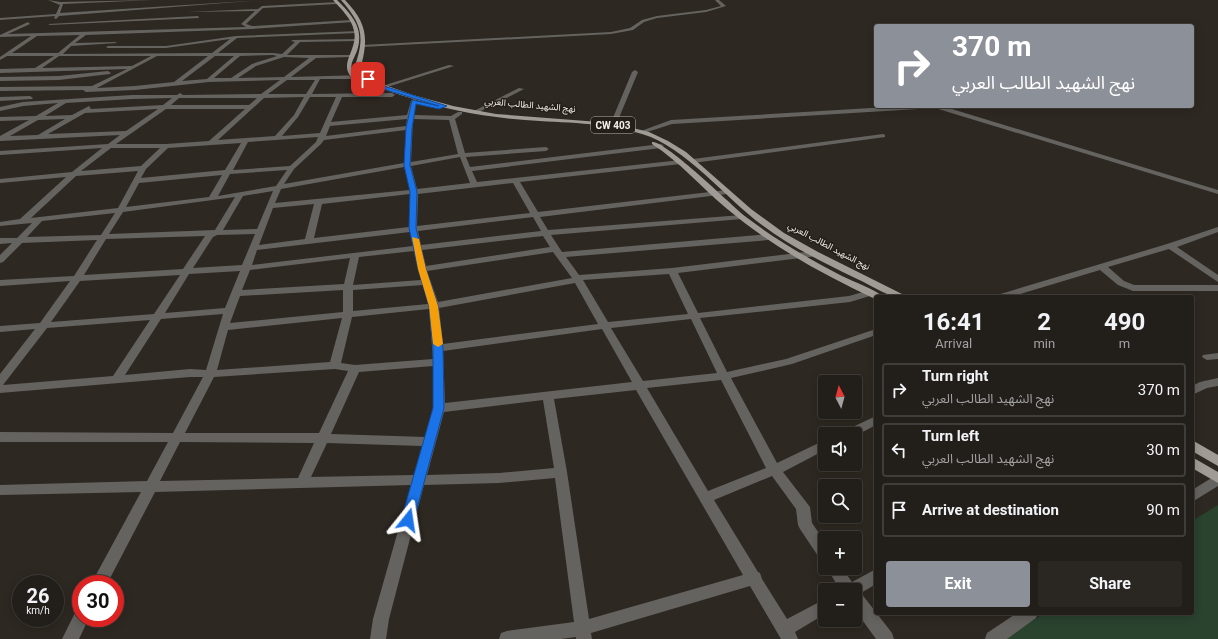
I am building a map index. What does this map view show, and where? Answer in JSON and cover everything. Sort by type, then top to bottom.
[{"type":"main road","points":[[338,1],[351,8],[363,26],[364,36],[358,66],[359,70],[365,77]]},
{"type":"main road","points":[[338,1],[352,21],[357,36],[348,66],[350,72],[355,77]]},
{"type":"main road","name":"نهج الشهيد الطالب العربي","points":[[355,77],[392,96],[442,107],[508,117],[626,131],[644,137],[661,146],[742,217],[769,237],[874,295]]},
{"type":"main road","name":"نهج الشهيد الطالب العربي","points":[[365,77],[382,87],[460,112],[504,120],[613,125],[644,131],[657,136],[693,161],[765,224],[814,254],[899,295]]},
{"type":"main road","points":[[1194,446],[1218,460]]},
{"type":"main road","points":[[1194,463],[1218,478]]},
{"type":"street","points":[[50,0],[60,3],[151,0]]},
{"type":"street","points":[[163,7],[173,0]]},
{"type":"street","points":[[16,24],[57,17],[219,2],[262,0]]},
{"type":"street","points":[[242,24],[270,0]]},
{"type":"street","points":[[362,46],[611,33],[631,29],[643,21],[657,17],[706,11],[724,6],[717,0]]},
{"type":"street","points":[[0,19],[207,11],[338,1]]},
{"type":"street","points":[[178,30],[219,2]]},
{"type":"street","points":[[0,59],[50,24],[57,17],[62,7],[60,3]]},
{"type":"street","points":[[50,24],[198,17]]},
{"type":"street","points":[[127,37],[138,31],[153,19]]},
{"type":"street","points":[[0,36],[252,28],[352,21]]},
{"type":"street","points":[[0,36],[28,22]]},
{"type":"street","points":[[37,69],[59,54],[96,22]]},
{"type":"street","points":[[195,24],[242,24],[252,28]]},
{"type":"street","points":[[285,35],[287,26]]},
{"type":"street","points":[[0,139],[86,90],[175,46],[198,30]]},
{"type":"street","points":[[108,47],[175,46],[236,37],[285,35],[357,36]]},
{"type":"street","points":[[284,41],[357,36]]},
{"type":"street","points":[[175,84],[210,59],[236,37]]},
{"type":"street","points":[[93,55],[122,40]]},
{"type":"street","points":[[232,80],[254,65],[283,56],[299,41]]},
{"type":"street","points":[[231,42],[277,42]]},
{"type":"street","points":[[69,45],[116,43]]},
{"type":"street","points":[[3,56],[59,54],[216,54],[237,56]]},
{"type":"street","points":[[179,61],[279,54],[283,56],[314,57],[351,56]]},
{"type":"street","points":[[209,80],[237,56]]},
{"type":"street","points":[[212,142],[261,97],[314,57]]},
{"type":"street","points":[[34,62],[48,62]]},
{"type":"street","points":[[142,63],[157,62]]},
{"type":"street","points":[[0,64],[7,64]]},
{"type":"street","points":[[382,87],[451,66]]},
{"type":"street","points":[[0,71],[134,67]]},
{"type":"street","points":[[0,79],[82,76],[127,70]]},
{"type":"street","points":[[613,125],[635,72]]},
{"type":"street","points":[[86,90],[135,88],[209,80],[365,77]]},
{"type":"street","points":[[23,89],[44,78]]},
{"type":"street","points":[[277,138],[296,116],[318,79]]},
{"type":"street","points":[[23,221],[74,174],[109,146],[179,97],[198,81]]},
{"type":"street","points":[[0,89],[92,88]]},
{"type":"street","points":[[475,112],[521,89]]},
{"type":"street","points":[[0,99],[75,96]]},
{"type":"street","points":[[0,109],[23,104],[106,98],[392,96]]},
{"type":"street","points":[[104,575],[210,374],[229,311],[246,268],[256,248],[277,189],[292,168],[316,147],[323,136],[339,97]]},
{"type":"street","points":[[0,162],[38,137],[106,98]]},
{"type":"street","points":[[378,639],[381,619],[439,408],[439,362],[434,306],[417,249],[413,228],[414,192],[407,165],[410,122],[414,101]]},
{"type":"street","points":[[84,111],[165,107],[250,107]]},
{"type":"street","points":[[644,131],[671,122],[902,108]]},
{"type":"street","points":[[942,108],[1218,192]]},
{"type":"street","points":[[0,153],[109,146],[166,146],[323,136],[410,122],[452,118],[460,112]]},
{"type":"street","points":[[0,119],[73,117]]},
{"type":"street","points":[[452,118],[462,155],[474,185]]},
{"type":"street","points":[[328,124],[410,122]]},
{"type":"street","points":[[0,139],[129,133]]},
{"type":"street","points":[[693,161],[884,136]]},
{"type":"street","points":[[212,199],[246,140]]},
{"type":"street","points":[[0,382],[44,325],[78,277],[120,211],[143,168],[166,146]]},
{"type":"street","points":[[468,169],[661,146]]},
{"type":"street","points":[[0,224],[120,211],[240,195],[462,155],[546,149]]},
{"type":"street","points":[[270,206],[414,192],[681,162]]},
{"type":"street","points":[[0,181],[143,168]]},
{"type":"street","points":[[136,181],[227,172],[292,168]]},
{"type":"street","points":[[515,180],[534,214],[577,279],[705,498],[755,578],[787,634],[818,611]]},
{"type":"street","points":[[256,248],[413,228],[727,192]]},
{"type":"street","points":[[117,379],[210,235],[218,232],[240,195]]},
{"type":"street","points":[[308,241],[319,202]]},
{"type":"street","points":[[0,283],[78,277],[246,268],[547,233],[742,217]]},
{"type":"street","points":[[0,260],[38,220]]},
{"type":"street","points":[[1007,295],[1170,246],[1218,229]]},
{"type":"street","points":[[0,241],[261,231]]},
{"type":"street","points":[[422,269],[558,252],[769,237]]},
{"type":"street","points":[[1170,246],[1218,279]]},
{"type":"street","points":[[225,327],[434,306],[577,279],[672,271],[814,254]]},
{"type":"street","points":[[335,365],[348,315],[348,286],[355,256]]},
{"type":"street","points":[[1101,266],[1121,283],[1133,288],[1218,288]]},
{"type":"street","points":[[672,271],[724,376],[774,470],[803,507],[805,525],[818,544]]},
{"type":"street","points":[[237,293],[348,286],[359,288],[426,282]]},
{"type":"street","points":[[438,348],[694,315],[808,305],[874,295]]},
{"type":"street","points":[[0,329],[229,311]]},
{"type":"street","points":[[439,408],[724,376],[788,362],[874,333]]},
{"type":"street","points":[[0,389],[190,373],[210,374],[335,365],[354,369],[439,362]]},
{"type":"street","points":[[302,482],[354,369]]},
{"type":"street","points":[[1194,390],[1204,385],[1218,382]]},
{"type":"street","points":[[548,396],[562,472],[584,634]]},
{"type":"street","points":[[862,427],[874,421]]},
{"type":"street","points":[[0,437],[321,438],[429,442]]},
{"type":"street","points":[[705,498],[774,470],[818,448]]},
{"type":"street","points":[[0,490],[419,478],[498,478],[562,472]]},
{"type":"street","points":[[1194,496],[1218,478]]},
{"type":"street","points":[[862,585],[874,577]]},
{"type":"street","points":[[507,639],[584,634],[755,578]]},
{"type":"street","points":[[862,607],[886,639]]},
{"type":"street","points":[[993,639],[1027,615]]},
{"type":"street","points":[[70,639],[76,627]]},
{"type":"green space","points":[[1218,505],[1218,639],[1003,639],[1042,615],[1194,615],[1194,520]]},
{"type":"slow traffic","points":[[415,239],[422,269],[434,306],[438,344]]},
{"type":"route","points":[[368,79],[382,87],[444,106],[439,108],[414,101],[409,128],[407,165],[414,192],[413,228],[422,269],[434,306],[439,362],[439,408],[408,520]]}]
